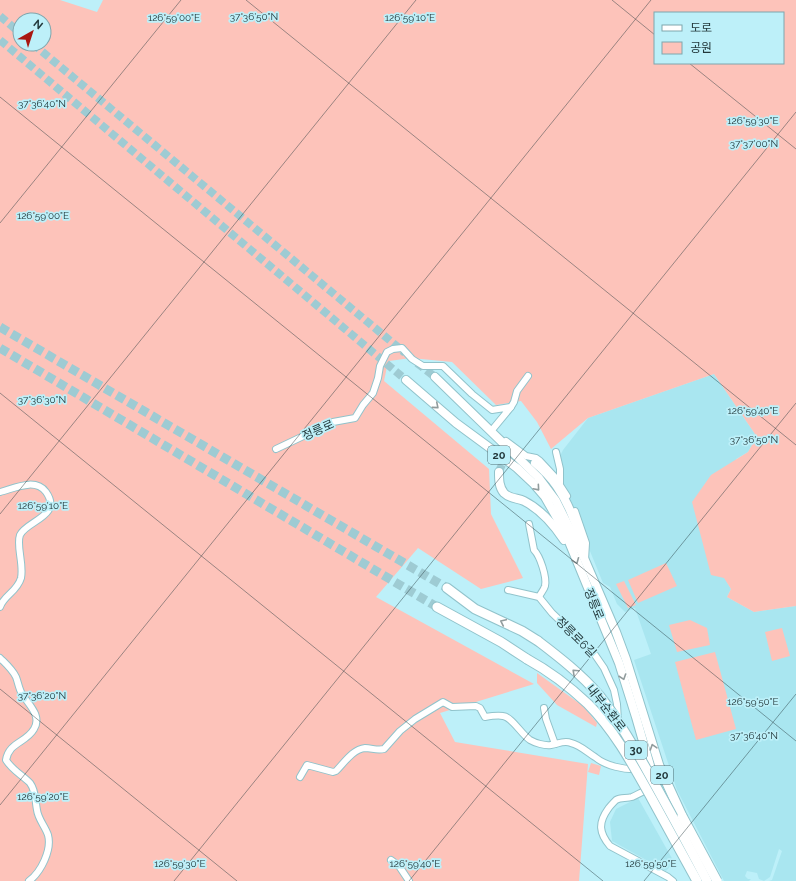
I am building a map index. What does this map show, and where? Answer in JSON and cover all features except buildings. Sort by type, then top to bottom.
[{"type":"highway","name":"내부순환로","points":[[447,588],[475,608],[522,631],[538,641],[564,662],[598,695],[622,727],[707,881]]},
{"type":"highway","name":"내부순환로","points":[[438,607],[548,671],[588,704],[610,730],[635,767],[697,881]]},
{"type":"highway","points":[[660,768],[682,816],[719,881]]},
{"type":"highway","points":[[687,850],[702,881]]},
{"type":"main road","name":"정릉로","points":[[435,377],[547,488],[556,501],[585,560],[608,612],[626,659],[672,804],[708,868],[719,881]]},
{"type":"main road","name":"정릉로","points":[[406,380],[456,422],[517,468],[545,497],[555,513],[621,670],[664,808],[687,850]]},
{"type":"main road","points":[[535,463],[550,477],[565,498],[580,536],[581,551]]},
{"type":"main road","points":[[499,472],[500,486],[504,493],[524,501],[534,507],[548,520],[570,546]]},
{"type":"main road","points":[[582,575],[591,583],[602,612],[606,615],[608,612]]},
{"type":"main road","name":"정릉로","points":[[660,768],[719,881]]},
{"type":"main road","name":"정릉로","points":[[691,839],[712,866]]},
{"type":"street","name":"정릉로","points":[[276,449],[333,422],[355,418],[372,393],[384,357],[387,352],[393,349],[402,348],[412,359],[423,366],[443,366],[472,394],[492,410],[511,407]]},
{"type":"street","points":[[492,430],[511,407],[517,391],[528,376]]},
{"type":"street","name":"정릉로","points":[[458,401],[520,452],[540,461],[560,483],[573,508],[586,543],[585,560]]},
{"type":"street","name":"정릉로","points":[[556,452],[560,469],[560,483]]},
{"type":"street","points":[[0,492],[30,484],[36,485],[44,489],[49,496],[50,505],[48,511],[23,531],[20,537],[19,544],[22,560],[21,578],[16,589],[5,598],[0,607]]},
{"type":"street","points":[[508,590],[539,597],[545,585],[541,563],[537,553],[534,550],[529,524]]},
{"type":"street","name":"정릉로6길","points":[[539,597],[552,613],[594,652],[604,668],[614,690],[620,730],[643,769],[656,786]]},
{"type":"street","points":[[0,658],[12,670],[21,693],[33,709],[36,718],[34,730],[27,737],[14,745],[7,753],[6,760],[10,767],[29,783],[34,790],[38,815],[48,836],[47,848],[40,868],[28,881]]},
{"type":"street","points":[[300,777],[307,765],[333,772],[336,771],[358,749],[384,749],[400,730],[443,702],[452,707],[476,706],[480,708],[485,717],[504,716],[511,719],[518,730],[530,740],[543,745],[550,746],[562,742],[571,742],[604,762],[630,770],[643,769]]},
{"type":"street","points":[[544,708],[546,719],[555,744]]},
{"type":"street","points":[[656,786],[630,798],[620,798],[613,803],[603,816],[601,827],[605,840],[610,846],[673,881]]},
{"type":"street","points":[[687,850],[707,881]]},
{"type":"street","points":[[391,860],[399,866],[409,881]]},
{"type":"shaded area","points":[[714,374],[755,434],[748,452],[736,459],[724,577],[731,589],[727,597],[754,612],[796,606],[796,881],[769,881],[772,880],[782,851],[779,849],[770,877],[764,881],[759,879],[757,873],[747,871],[745,876],[748,879],[751,879],[749,881],[724,881],[677,790],[634,660],[651,654],[635,608],[625,612],[617,604],[610,587],[603,583],[563,485],[564,473],[559,458],[563,450],[588,418]]},
{"type":"shaded area","points":[[638,798],[674,862],[666,871],[612,841],[610,822],[616,809]]},
{"type":"green space","points":[[0,0],[60,0],[97,12],[103,0],[796,0],[796,606],[754,612],[727,597],[731,589],[724,578],[711,575],[692,502],[711,475],[748,452],[755,434],[714,374],[588,418],[551,449],[537,422],[521,401],[496,405],[452,362],[411,358],[388,362],[384,381],[489,469],[491,514],[523,578],[481,589],[418,548],[376,597],[534,684],[440,713],[455,742],[588,764],[579,881],[0,881]]},
{"type":"green space","points":[[666,563],[677,586],[638,603],[628,580]]},
{"type":"green space","points":[[624,581],[636,605],[628,608],[616,584]]},
{"type":"green space","points":[[690,620],[707,628],[710,645],[677,652],[669,625]]},
{"type":"green space","points":[[782,628],[790,656],[772,661],[765,632]]},
{"type":"green space","points":[[715,652],[736,729],[696,740],[675,662]]},
{"type":"green space","points":[[537,673],[583,706],[597,723],[596,727],[557,705],[537,683]]},
{"type":"green space","points":[[591,763],[601,766],[599,775],[588,772]]},
{"type":"tunnel","points":[[0,16],[12,26]]},
{"type":"tunnel","points":[[0,40],[406,380]]},
{"type":"tunnel","points":[[43,52],[405,353]]},
{"type":"tunnel","points":[[0,327],[447,588]]},
{"type":"tunnel","points":[[0,348],[437,607]]},
{"type":"tunnel","points":[[417,363],[435,377]]},
{"type":"tunnel","points":[[499,472],[505,460],[509,457],[518,456],[535,463]]}]
